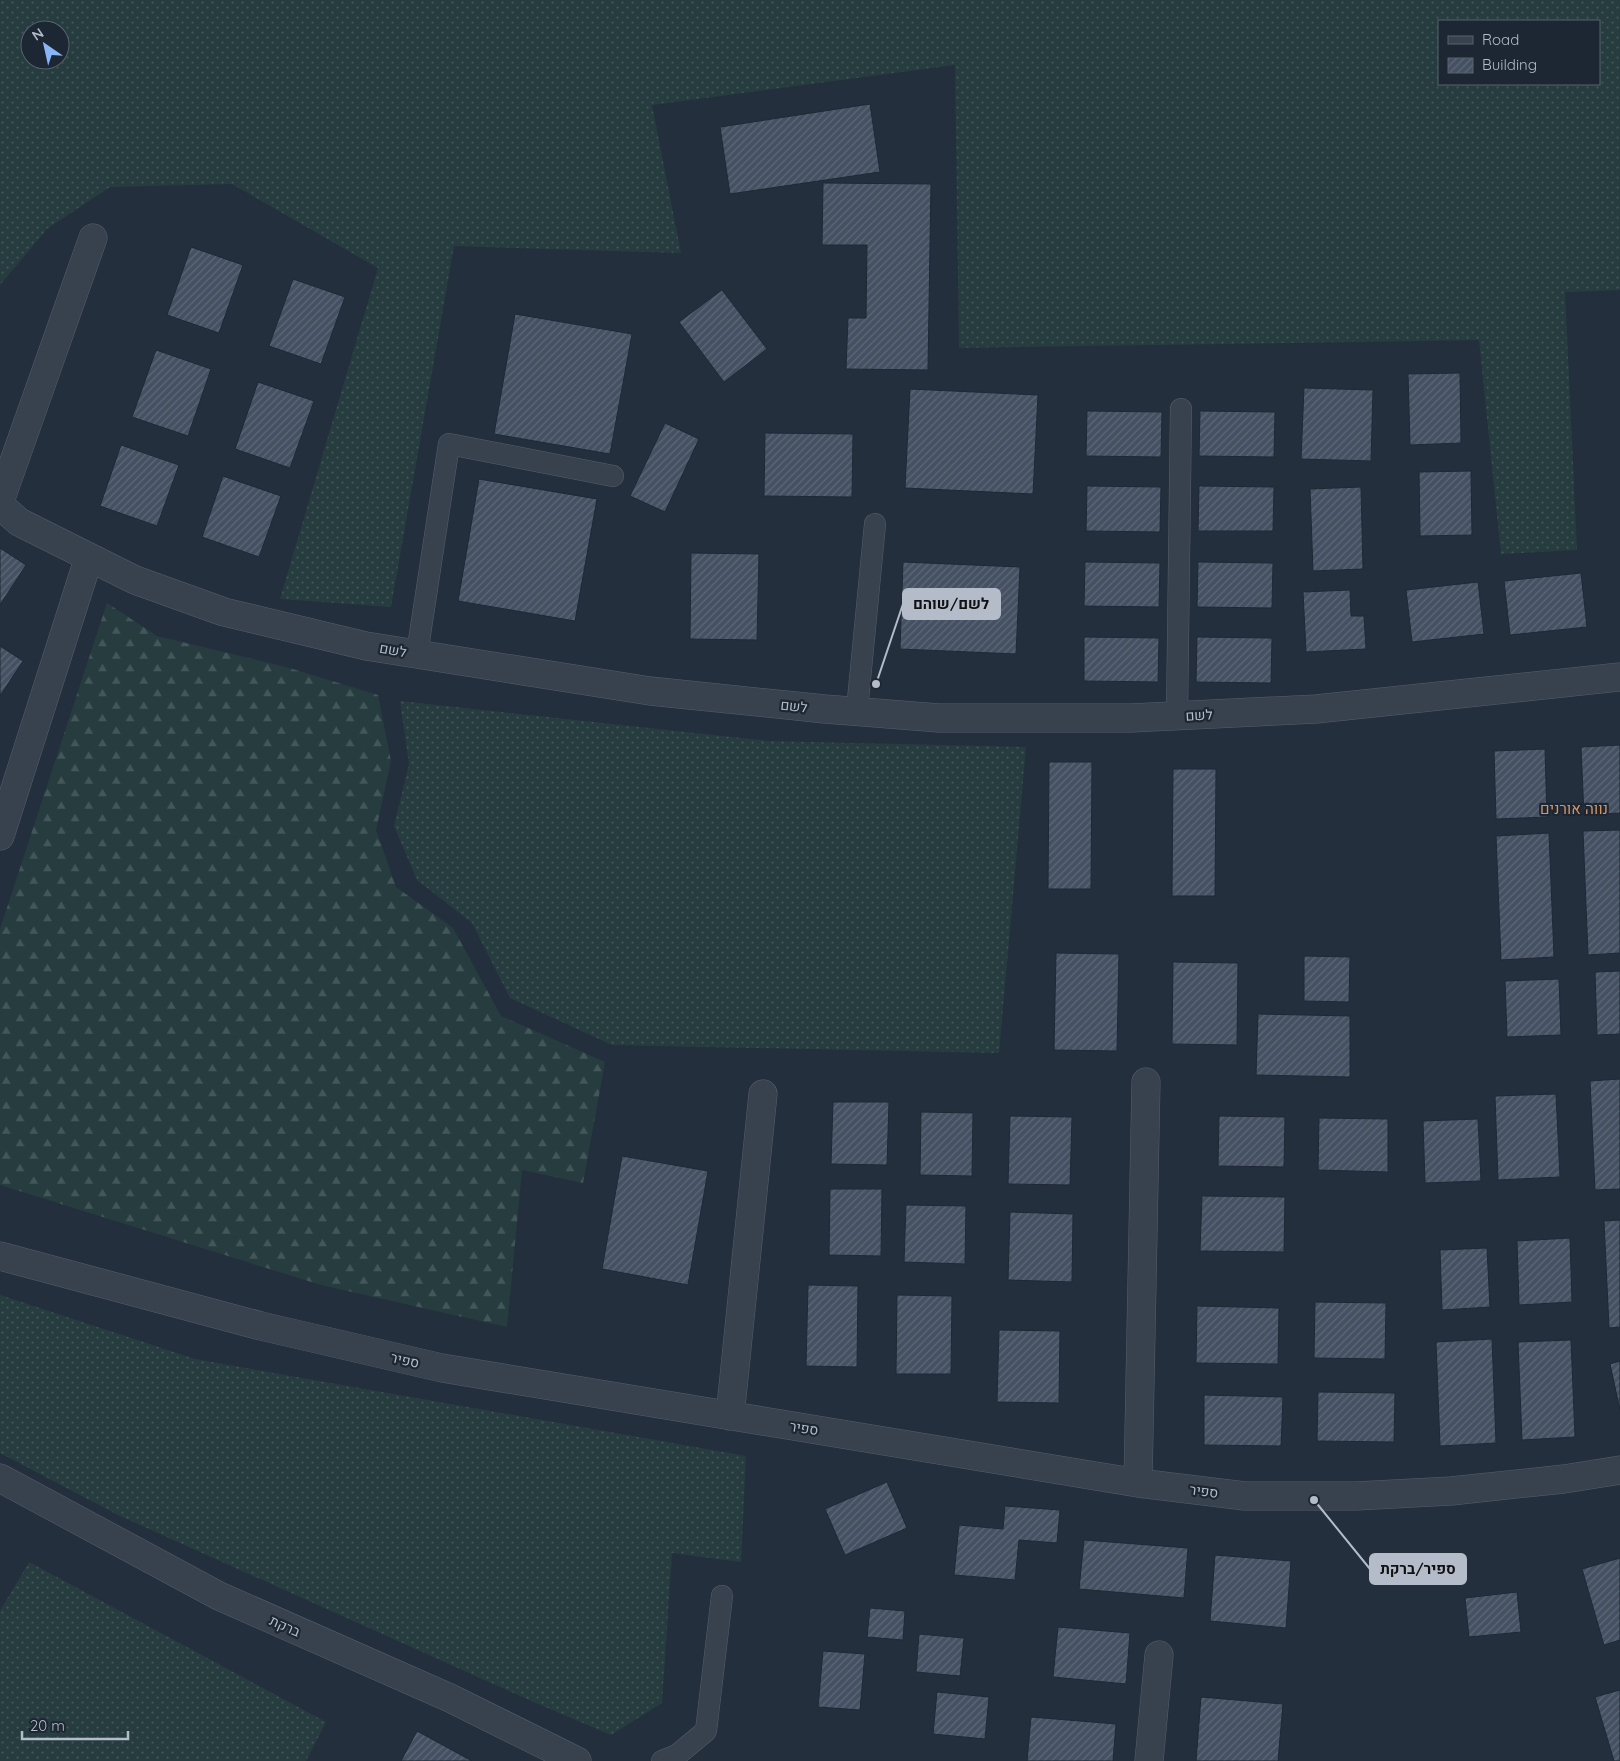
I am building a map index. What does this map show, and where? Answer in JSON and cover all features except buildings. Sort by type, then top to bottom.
[{"type":"street","points":[[0,501],[92,238]]},
{"type":"street","name":"לשם","points":[[0,505],[19,522],[135,580],[224,612],[366,646],[650,691],[825,709],[940,718],[1131,718],[1316,709],[1620,677]]},
{"type":"street","points":[[0,836],[89,557]]},
{"type":"street","points":[[1138,1483],[1146,1082]]},
{"type":"street","points":[[730,1416],[764,1094]]},
{"type":"street","name":"ספיר","points":[[0,1256],[261,1326],[442,1368],[1138,1483],[1245,1496],[1356,1496],[1451,1491],[1564,1479],[1620,1470]]},
{"type":"street","name":"ברקת","points":[[0,1478],[219,1596],[450,1698],[577,1761]]},
{"type":"street","points":[[1149,1761],[1159,1655]]},
{"type":"lane","points":[[1177,716],[1181,409]]},
{"type":"lane","points":[[417,654],[450,444],[613,476]]},
{"type":"lane","points":[[857,710],[875,524]]},
{"type":"lane","points":[[662,1761],[678,1755],[706,1731],[722,1596]]},
{"type":"green space","points":[[0,0],[1620,0],[1620,290],[1565,292],[1577,550],[1501,554],[1479,340],[959,348],[955,65],[652,105],[681,253],[454,246],[391,607],[280,599],[378,268],[232,184],[110,187],[47,229],[0,285]]},
{"type":"green space","points":[[107,603],[157,636],[286,667],[378,695],[391,761],[376,830],[396,887],[453,928],[501,1016],[605,1062],[583,1183],[522,1170],[507,1327],[321,1285],[0,1185],[0,929]]},
{"type":"green space","points":[[400,701],[768,741],[1026,747],[999,1053],[612,1045],[510,998],[472,923],[417,880],[394,826],[409,764]]},
{"type":"green space","points":[[0,1295],[195,1359],[746,1456],[741,1562],[672,1553],[662,1703],[611,1735],[120,1516],[0,1453]]},
{"type":"green space","points":[[29,1562],[326,1722],[306,1761],[0,1761],[0,1611]]},
{"type":"place","name":"לשם/שוהם","points":[[876,684]]},
{"type":"place","name":"ספיר/ברקת","points":[[1314,1500]]},
{"type":"district","name":"נווה אורנים","points":[[1574,808]]}]
